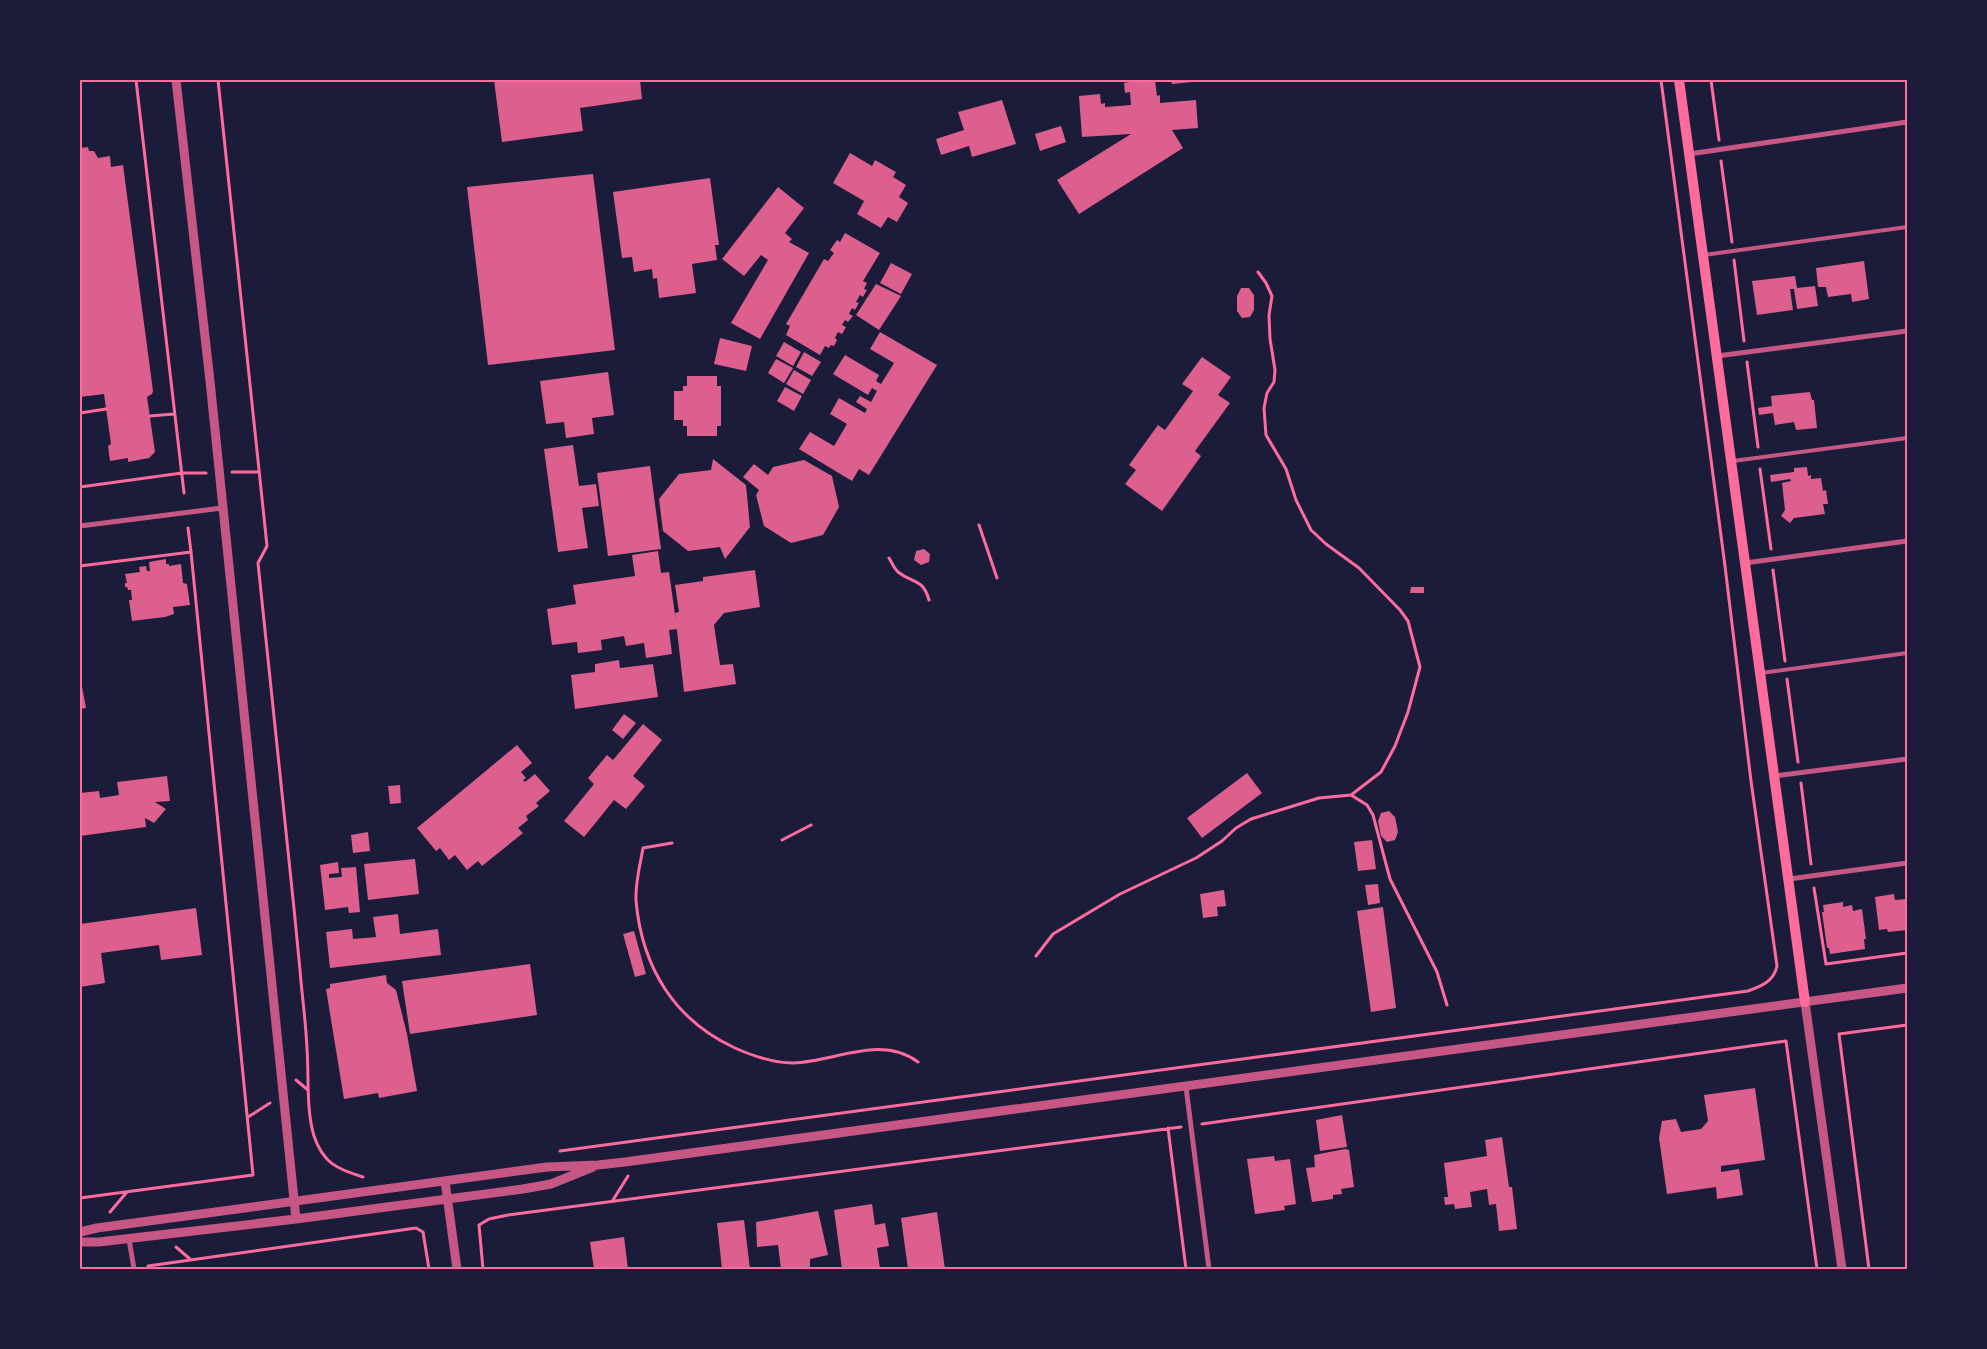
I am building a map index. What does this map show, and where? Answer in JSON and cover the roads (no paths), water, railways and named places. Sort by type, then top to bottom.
[{"type":"main road","points":[[1679,80],[1805,1002]]},
{"type":"street","points":[[176,80],[219,472],[296,1219]]},
{"type":"street","points":[[1689,154],[1907,122]]},
{"type":"street","points":[[1716,356],[1907,331]]},
{"type":"street","points":[[80,526],[222,508]]},
{"type":"street","points":[[1745,563],[1907,542]]},
{"type":"street","points":[[1774,776],[1907,759]]},
{"type":"street","points":[[1788,879],[1907,862]]},
{"type":"street","points":[[80,1232],[97,1228],[547,1167],[598,1166],[1907,988]]},
{"type":"street","points":[[1805,1002],[1842,1269]]},
{"type":"street","points":[[1186,1087],[1209,1269]]},
{"type":"street","points":[[80,1242],[99,1242],[296,1219],[551,1184],[598,1166]]},
{"type":"street","points":[[445,1181],[456,1269]]},
{"type":"street","points":[[129,1238],[134,1269]]},
{"type":"lane","points":[[1703,255],[1907,227]]},
{"type":"lane","points":[[1731,461],[1907,438]]},
{"type":"lane","points":[[1760,673],[1907,653]]}]
